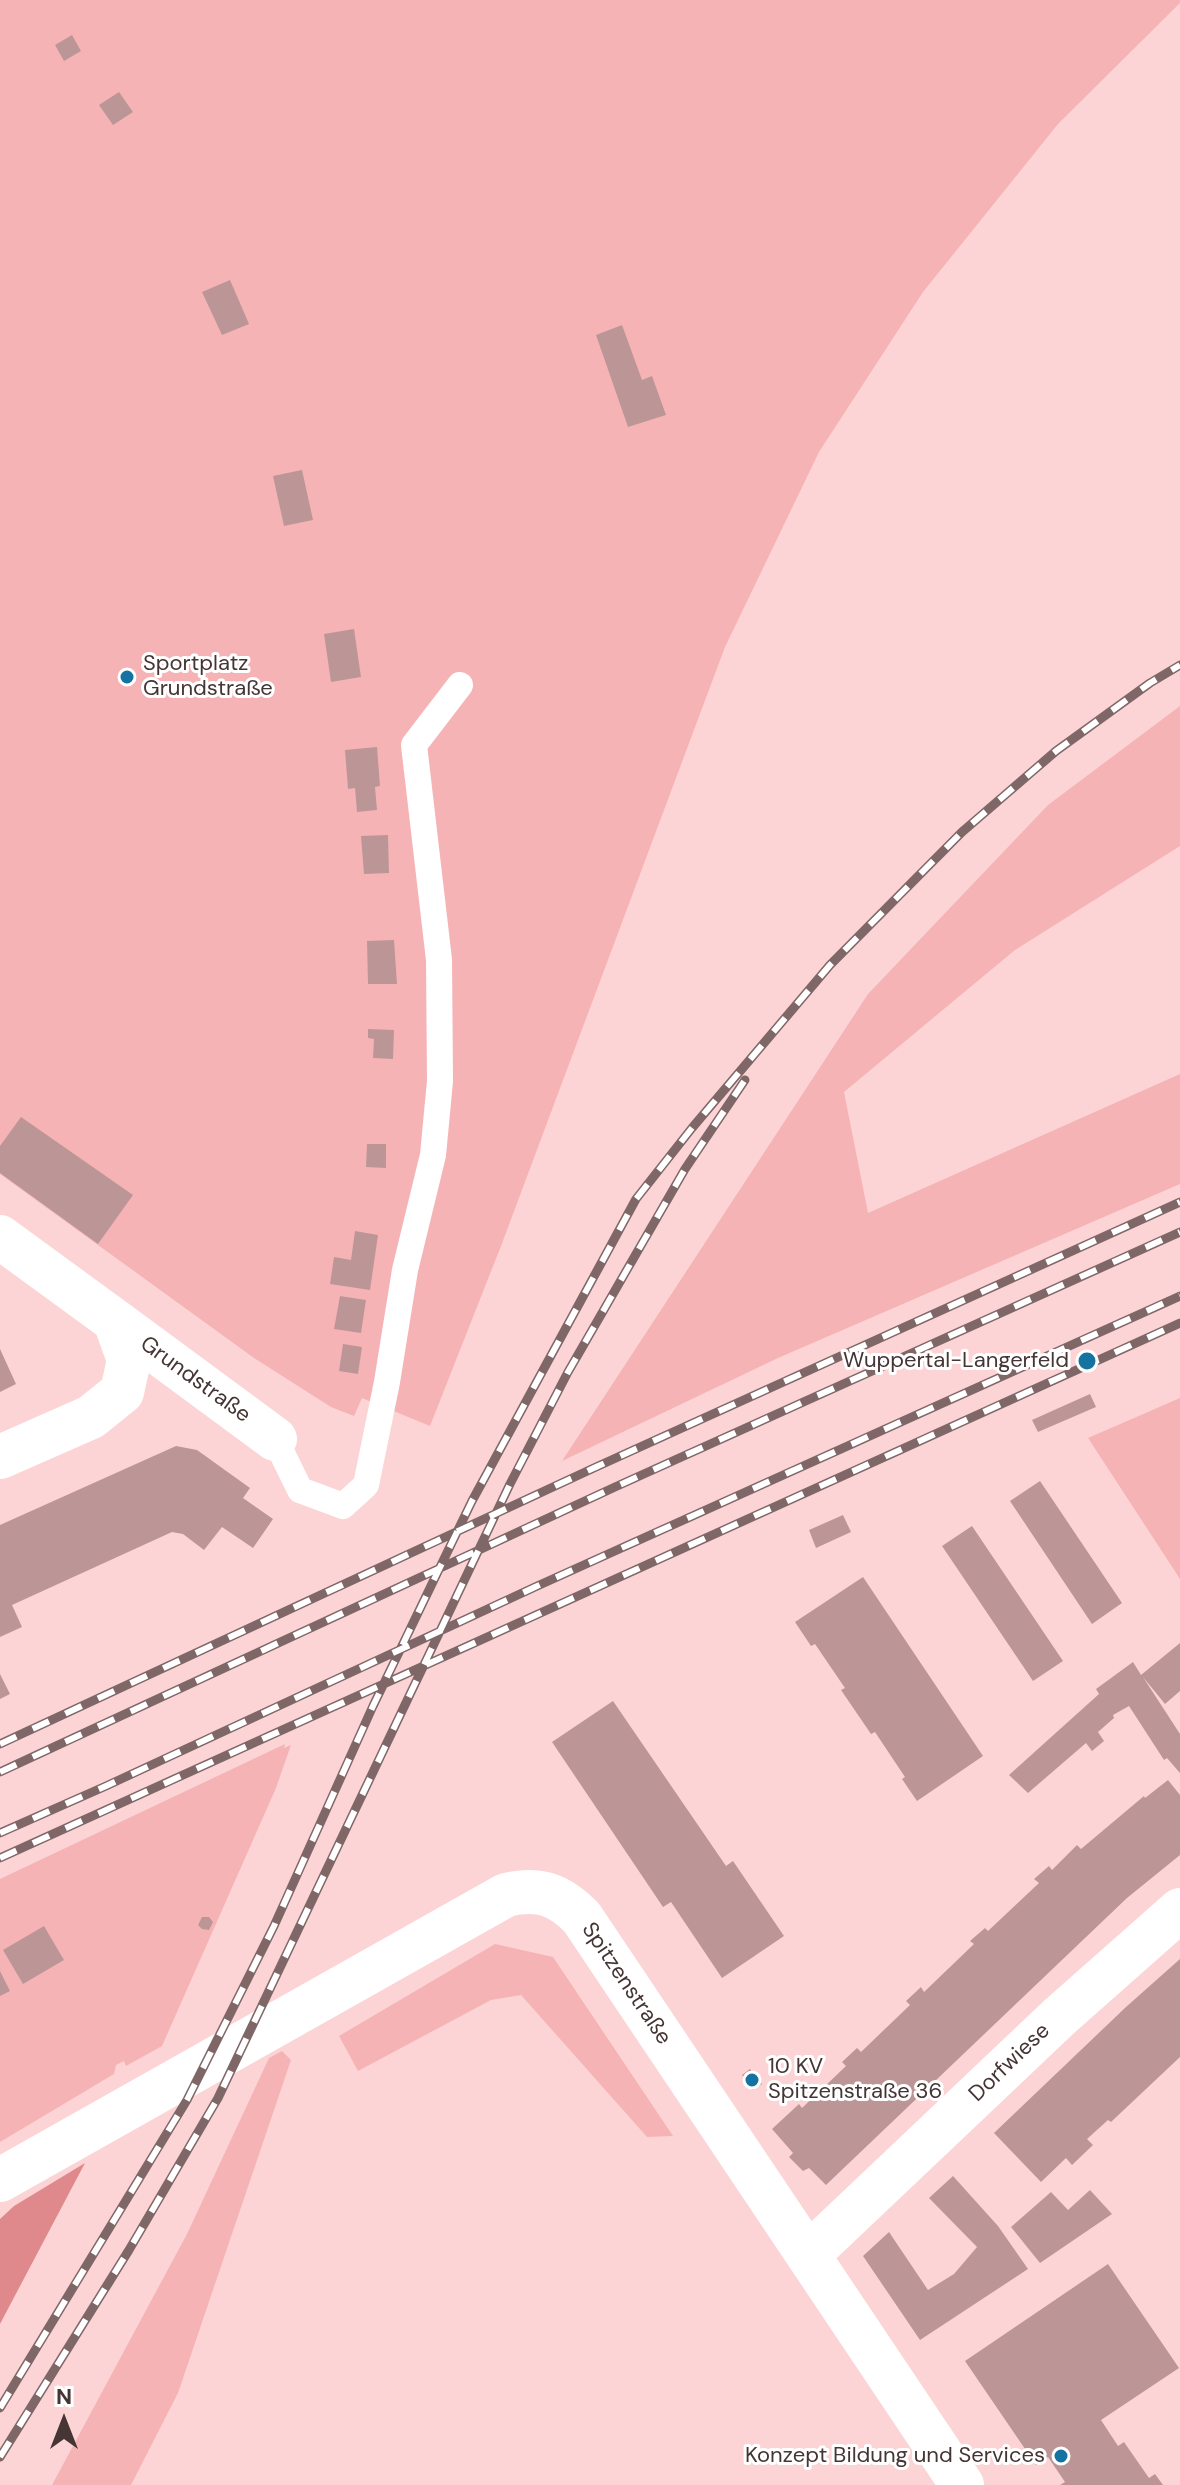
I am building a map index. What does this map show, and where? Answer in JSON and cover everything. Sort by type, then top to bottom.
[{"type":"street","name":"Grundstraße","points":[[0,1237],[275,1439]]},
{"type":"street","name":"Grundstraße","points":[[0,1457],[91,1417],[122,1392],[129,1360],[115,1321]]},
{"type":"street","name":"Spitzenstraße","points":[[0,2180],[506,1895],[542,1891],[570,1904],[582,1918],[962,2485]]},
{"type":"street","name":"Dorfwiese","points":[[809,2254],[1059,2017],[1180,1910]]},
{"type":"lane","points":[[275,1439],[300,1490],[343,1506],[366,1485],[405,1270],[433,1155],[440,1081],[439,960],[414,745],[460,685]]},
{"type":"shaded area","points":[[0,0],[1180,0],[1058,124],[923,292],[819,452],[725,647],[501,1246],[430,1426],[362,1398],[354,1416],[331,1407],[254,1358],[0,1174]]},
{"type":"shaded area","points":[[1180,706],[1180,846],[1015,950],[844,1092],[868,1213],[1180,1074],[1180,1184],[778,1358],[562,1461],[868,994],[1048,805]]},
{"type":"shaded area","points":[[1180,1398],[1180,1579],[1088,1438]]},
{"type":"shaded area","points":[[285,1744],[284,1748],[291,1745],[276,1788],[162,2046],[126,2066],[124,2061],[116,2065],[114,2074],[0,2142],[0,1879]]},
{"type":"shaded area","points":[[495,1944],[553,1957],[673,2136],[647,2137],[521,1995],[491,2000],[358,2071],[339,2036]]},
{"type":"shaded area","points":[[282,2051],[291,2060],[178,2393],[131,2485],[52,2485],[187,2234],[269,2058]]},
{"type":"shaded area","points":[[85,2163],[0,2324],[0,2219],[14,2206]]},
{"type":"building","points":[[72,35],[81,51],[64,61],[55,45]]},
{"type":"building","points":[[119,92],[133,112],[113,125],[99,105]]},
{"type":"building","points":[[230,280],[249,324],[222,335],[202,292]]},
{"type":"building","points":[[622,325],[642,380],[652,376],[666,415],[628,427],[596,335]]},
{"type":"building","points":[[302,470],[313,520],[284,526],[273,476]]},
{"type":"building","points":[[354,629],[361,677],[331,682],[324,634]]},
{"type":"building","points":[[377,747],[380,786],[375,787],[377,810],[357,812],[355,788],[348,789],[345,750]]},
{"type":"building","points":[[388,835],[389,873],[364,874],[361,836]]},
{"type":"building","points":[[394,940],[397,984],[368,984],[367,941]]},
{"type":"building","points":[[368,1029],[394,1030],[393,1059],[373,1058],[374,1039],[368,1038]]},
{"type":"building","points":[[21,1117],[133,1195],[98,1244],[0,1173],[0,1146]]},
{"type":"building","points":[[367,1144],[386,1144],[386,1168],[366,1167]]},
{"type":"building","points":[[355,1231],[378,1235],[370,1290],[330,1284],[334,1257],[351,1260]]},
{"type":"building","points":[[340,1296],[366,1300],[361,1333],[334,1329]]},
{"type":"building","points":[[343,1344],[362,1347],[358,1374],[339,1371]]},
{"type":"building","points":[[0,1349],[16,1384],[0,1392]]},
{"type":"building","points":[[1090,1394],[1096,1407],[1038,1432],[1032,1420]]},
{"type":"building","points":[[176,1446],[197,1450],[250,1488],[243,1498],[273,1519],[253,1548],[222,1527],[204,1550],[183,1534],[172,1532],[12,1605],[22,1627],[0,1637],[0,1525]]},
{"type":"building","points":[[1040,1481],[1122,1603],[1092,1624],[1010,1501]]},
{"type":"building","points":[[843,1515],[851,1532],[816,1548],[809,1530]]},
{"type":"building","points":[[972,1526],[1063,1661],[1033,1681],[942,1546]]},
{"type":"building","points":[[863,1577],[983,1756],[917,1801],[875,1732],[871,1734],[841,1690],[845,1688],[815,1644],[811,1646],[795,1622]]},
{"type":"building","points":[[1180,1643],[1180,1691],[1165,1704],[1143,1677],[1180,1734],[1180,1773],[1167,1758],[1164,1760],[1129,1706],[1113,1715],[1114,1718],[1098,1732],[1104,1741],[1092,1751],[1086,1743],[1028,1793],[1009,1775],[1099,1694],[1096,1689],[1133,1662],[1141,1675]]},
{"type":"building","points":[[0,1674],[10,1694],[0,1699]]},
{"type":"building","points":[[613,1701],[726,1866],[733,1861],[784,1936],[722,1978],[671,1902],[663,1907],[552,1742]]},
{"type":"building","points":[[1168,1780],[1180,1795],[1180,1855],[1127,1898],[826,2185],[809,2168],[803,2171],[789,2157],[793,2153],[772,2129],[799,2104],[802,2108],[846,2066],[842,2062],[857,2048],[861,2052],[910,2005],[906,2001],[921,1987],[924,1992],[974,1944],[970,1941],[985,1928],[988,1931],[1039,1883],[1034,1879],[1049,1866],[1052,1870],[1077,1845],[1081,1849]]},
{"type":"building","points":[[202,1917],[209,1917],[213,1922],[209,1930],[198,1925]]},
{"type":"building","points":[[44,1926],[64,1960],[23,1984],[3,1950]]},
{"type":"building","points":[[1180,1959],[1180,2057],[1111,2122],[1108,2120],[1087,2139],[1093,2145],[1072,2165],[1066,2158],[1041,2182],[994,2133]]},
{"type":"building","points":[[0,1971],[10,1991],[0,1996]]},
{"type":"building","name":"10 KV Spitzenstraße 36","points":[[750,2069],[762,2084],[753,2090],[742,2075]]},
{"type":"building","points":[[953,2176],[998,2226],[1028,2269],[920,2340],[863,2256],[889,2232],[928,2290],[954,2274],[977,2247],[929,2198]]},
{"type":"building","points":[[1090,2190],[1112,2214],[1040,2263],[1011,2227],[1051,2192],[1068,2210]]},
{"type":"building","points":[[1108,2264],[1179,2368],[1101,2420],[1118,2446],[1124,2442],[1149,2478],[1155,2474],[1163,2485],[1060,2485],[1065,2482],[1048,2457],[1036,2465],[965,2361]]},
{"type":"railway","points":[[0,2408],[187,2100],[274,1926],[373,1706],[472,1501],[636,1199],[830,965],[962,832],[1056,751],[1180,665]]},
{"type":"railway","points":[[0,2457],[129,2250],[218,2098],[510,1484],[568,1372],[685,1169],[745,1080]]},
{"type":"railway","points":[[0,1744],[596,1467],[1180,1202]]},
{"type":"railway","points":[[0,1772],[615,1487],[1180,1232]]},
{"type":"railway","points":[[0,1833],[1180,1296]]},
{"type":"railway","points":[[0,1858],[1180,1323]]},
{"type":"place","name":"Sportplatz Grundstraße","points":[[127,677]]},
{"type":"place","name":"Wuppertal-Langerfeld","points":[[1087,1361]]},
{"type":"place","name":"10 KV Spitzenstraße 36","points":[[752,2080]]},
{"type":"place","name":"Konzept Bildung und Services","points":[[1061,2456]]}]
